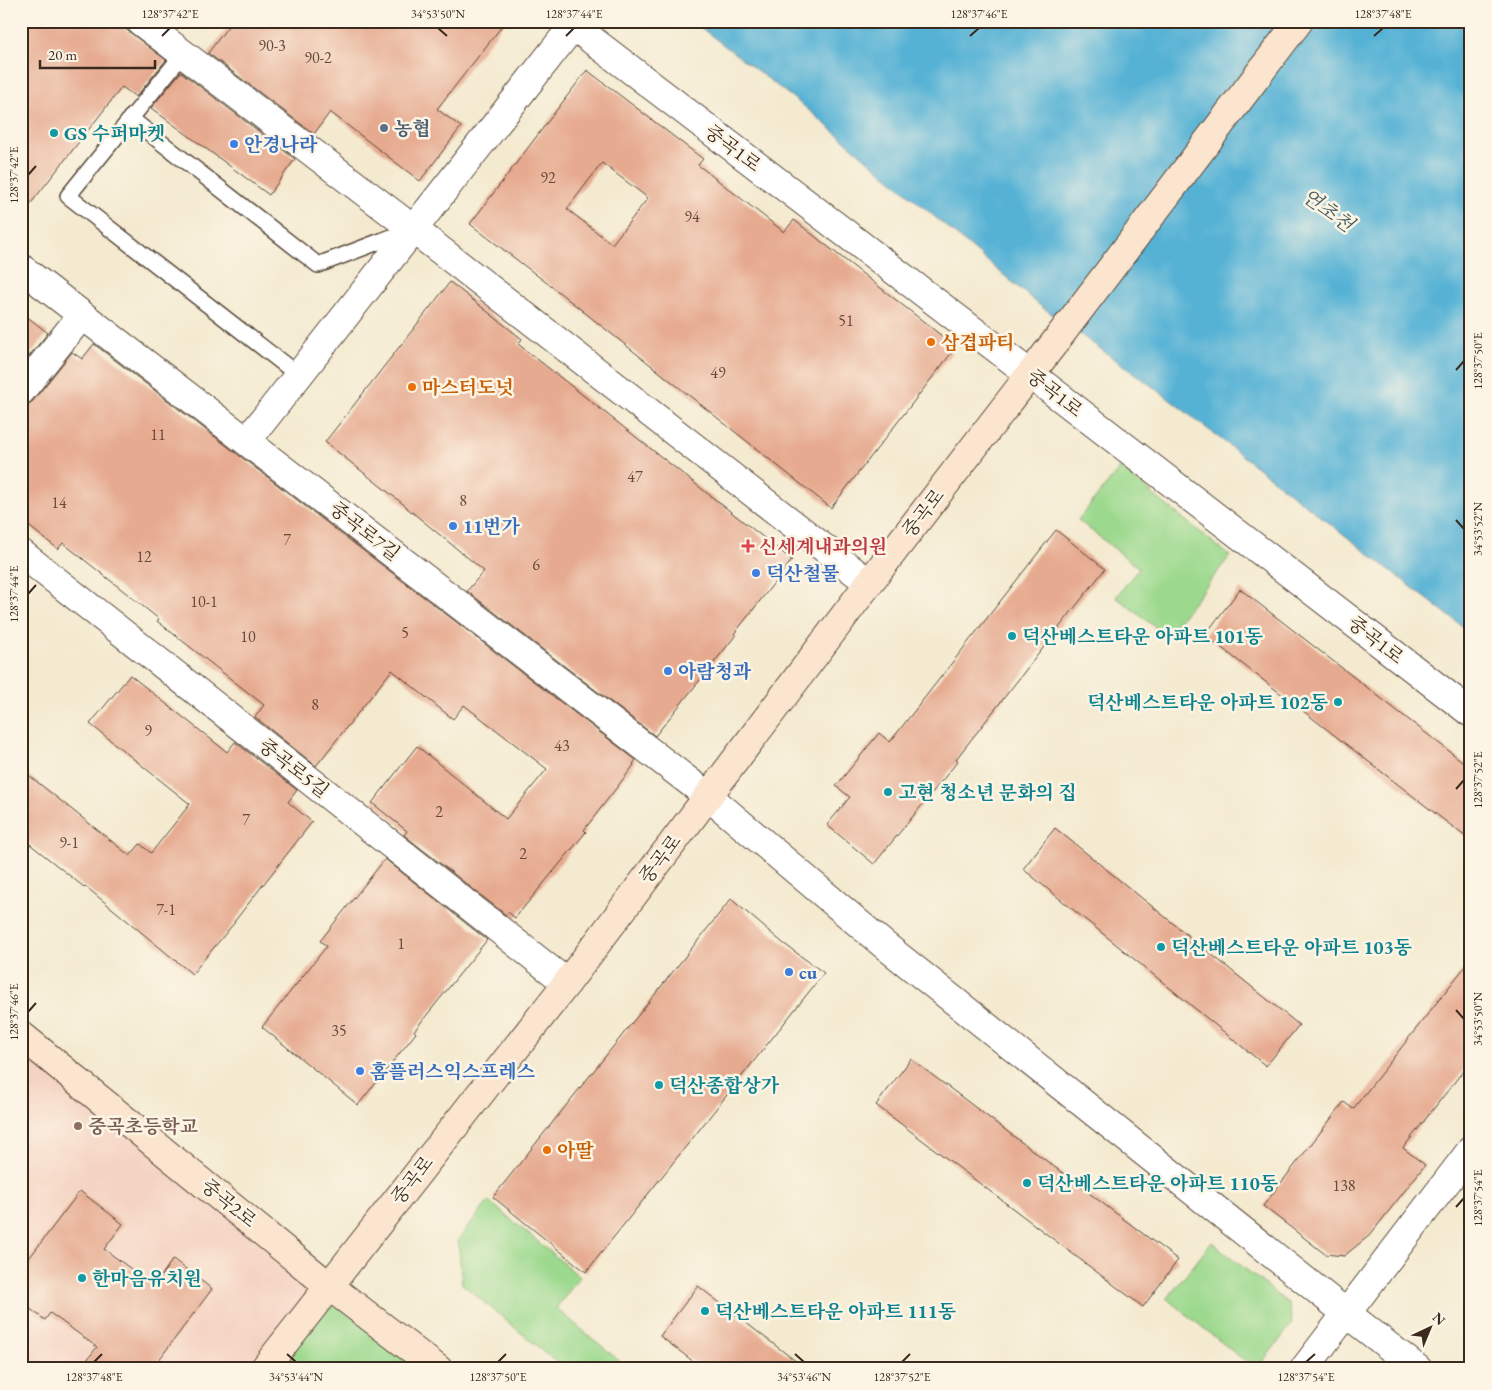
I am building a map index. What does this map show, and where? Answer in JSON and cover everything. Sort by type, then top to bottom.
[{"type":"street","points":[[140,21],[413,229],[868,583]]},
{"type":"street","name":"중곡로","points":[[264,1369],[567,983],[868,583],[1052,346],[1299,21]]},
{"type":"street","points":[[247,441],[570,24]]},
{"type":"street","name":"중곡1로","points":[[570,24],[1471,713]]},
{"type":"street","name":"중곡로7길","points":[[21,268],[708,796],[890,950],[1418,1369]]},
{"type":"street","points":[[21,391],[82,315]]},
{"type":"street","name":"중곡로5길","points":[[21,553],[567,983]]},
{"type":"street","name":"중곡2로","points":[[21,1034],[329,1286],[438,1369]]},
{"type":"street","points":[[1304,1369],[1471,1150]]},
{"type":"lane","points":[[183,54],[68,196],[298,375]]},
{"type":"lane","points":[[130,118],[318,265],[413,229]]},
{"type":"shaded area","name":"중곡초등학교","points":[[21,1035],[329,1286],[264,1369],[21,1369]]},
{"type":"green space","points":[[1120,468],[1230,556],[1167,636],[1116,597],[1139,568],[1078,520]]},
{"type":"green space","points":[[489,1201],[580,1277],[556,1308],[629,1369],[565,1369],[462,1284],[458,1239]]},
{"type":"green space","points":[[1212,1242],[1289,1304],[1292,1324],[1257,1369],[1167,1299]]},
{"type":"green space","points":[[329,1286],[438,1369],[264,1369]]},
{"type":"water","name":"연초천","points":[[692,21],[1471,21],[1471,633],[1160,392],[1038,304],[805,107]]},
{"type":"building","name":"GS 수퍼마켓","points":[[21,21],[115,21],[166,60],[136,97],[122,87],[21,216]]},
{"type":"building","points":[[232,21],[506,21],[437,109],[461,127],[420,181],[330,112],[314,134],[208,53]]},
{"type":"building","points":[[587,70],[703,159],[698,165],[784,232],[794,220],[956,347],[831,508],[470,224]],"holes":[[[602,163],[648,198],[612,244],[567,209]]]},
{"type":"building","points":[[181,72],[295,159],[269,195],[151,108]]},
{"type":"building","points":[[450,282],[522,339],[518,344],[792,560],[734,634],[736,635],[655,736],[467,591],[484,571],[325,442]]},
{"type":"building","points":[[21,312],[48,333],[21,366]]},
{"type":"building","points":[[94,344],[636,760],[584,830],[586,832],[515,918],[508,912],[506,915],[404,835],[407,831],[372,803],[417,746],[506,819],[547,769],[464,705],[453,719],[392,670],[316,766],[255,717],[264,705],[157,621],[159,619],[63,543],[58,549],[21,520],[21,406],[33,401],[72,352],[82,359]]},
{"type":"building","points":[[1056,530],[1105,569],[956,759],[958,761],[874,864],[827,825],[850,797],[836,786],[879,733],[890,742]]},
{"type":"building","name":"덕산베스트타운 아파트 102동","points":[[1240,589],[1471,768],[1471,841],[1205,635]]},
{"type":"building","points":[[130,675],[227,752],[235,742],[297,790],[288,802],[312,822],[235,922],[192,974],[85,886],[21,837],[21,769],[130,856],[140,844],[151,853],[190,804],[90,724]]},
{"type":"building","name":"덕산베스트타운 아파트 103동","points":[[1055,828],[1299,1025],[1266,1066],[1023,869]]},
{"type":"building","points":[[385,859],[487,940],[358,1105],[262,1027],[327,946],[320,941]]},
{"type":"building","name":"덕산종합상가","points":[[731,899],[783,943],[824,973],[586,1272],[493,1197]]},
{"type":"building","points":[[1471,959],[1471,1061],[1403,1148],[1425,1165],[1370,1235],[1344,1256],[1325,1254],[1263,1206],[1344,1102],[1353,1109]]},
{"type":"building","name":"덕산베스트타운 아파트 110동","points":[[911,1059],[1178,1260],[1143,1307],[876,1105]]},
{"type":"building","name":"한마음유치원","points":[[80,1191],[123,1224],[104,1249],[154,1286],[173,1259],[212,1289],[152,1369],[80,1369],[97,1347],[50,1313],[45,1320],[21,1302],[21,1269]]},
{"type":"building","name":"덕산베스트타운 아파트 111동","points":[[698,1286],[806,1369],[703,1369],[660,1336]]},
{"type":"place","name":"농협","points":[[384,128]]},
{"type":"place","name":"GS 수퍼마켓","points":[[54,133]]},
{"type":"place","name":"안경나라","points":[[234,144]]},
{"type":"place","name":"삼겹파티","points":[[931,342]]},
{"type":"place","name":"마스터도넛","points":[[412,387]]},
{"type":"place","name":"11번가","points":[[453,526]]},
{"type":"place","name":"신세계내과의원","points":[[748,546]]},
{"type":"place","name":"덕산철물","points":[[756,573]]},
{"type":"place","name":"덕산베스트타운 아파트 101동","points":[[1012,636]]},
{"type":"place","name":"아람청과","points":[[668,671]]},
{"type":"place","name":"덕산베스트타운 아파트 102동","points":[[1338,702]]},
{"type":"place","name":"고현 청소년 문화의 집","points":[[888,792]]},
{"type":"place","name":"덕산베스트타운 아파트 103동","points":[[1161,947]]},
{"type":"place","name":"cu","points":[[789,972]]},
{"type":"place","name":"홈플러스익스프레스","points":[[360,1071]]},
{"type":"place","name":"덕산종합상가","points":[[659,1085]]},
{"type":"place","name":"중곡초등학교","points":[[78,1126]]},
{"type":"place","name":"아딸","points":[[547,1150]]},
{"type":"place","name":"덕산베스트타운 아파트 110동","points":[[1027,1183]]},
{"type":"place","name":"한마음유치원","points":[[82,1278]]},
{"type":"place","name":"덕산베스트타운 아파트 111동","points":[[705,1311]]}]
